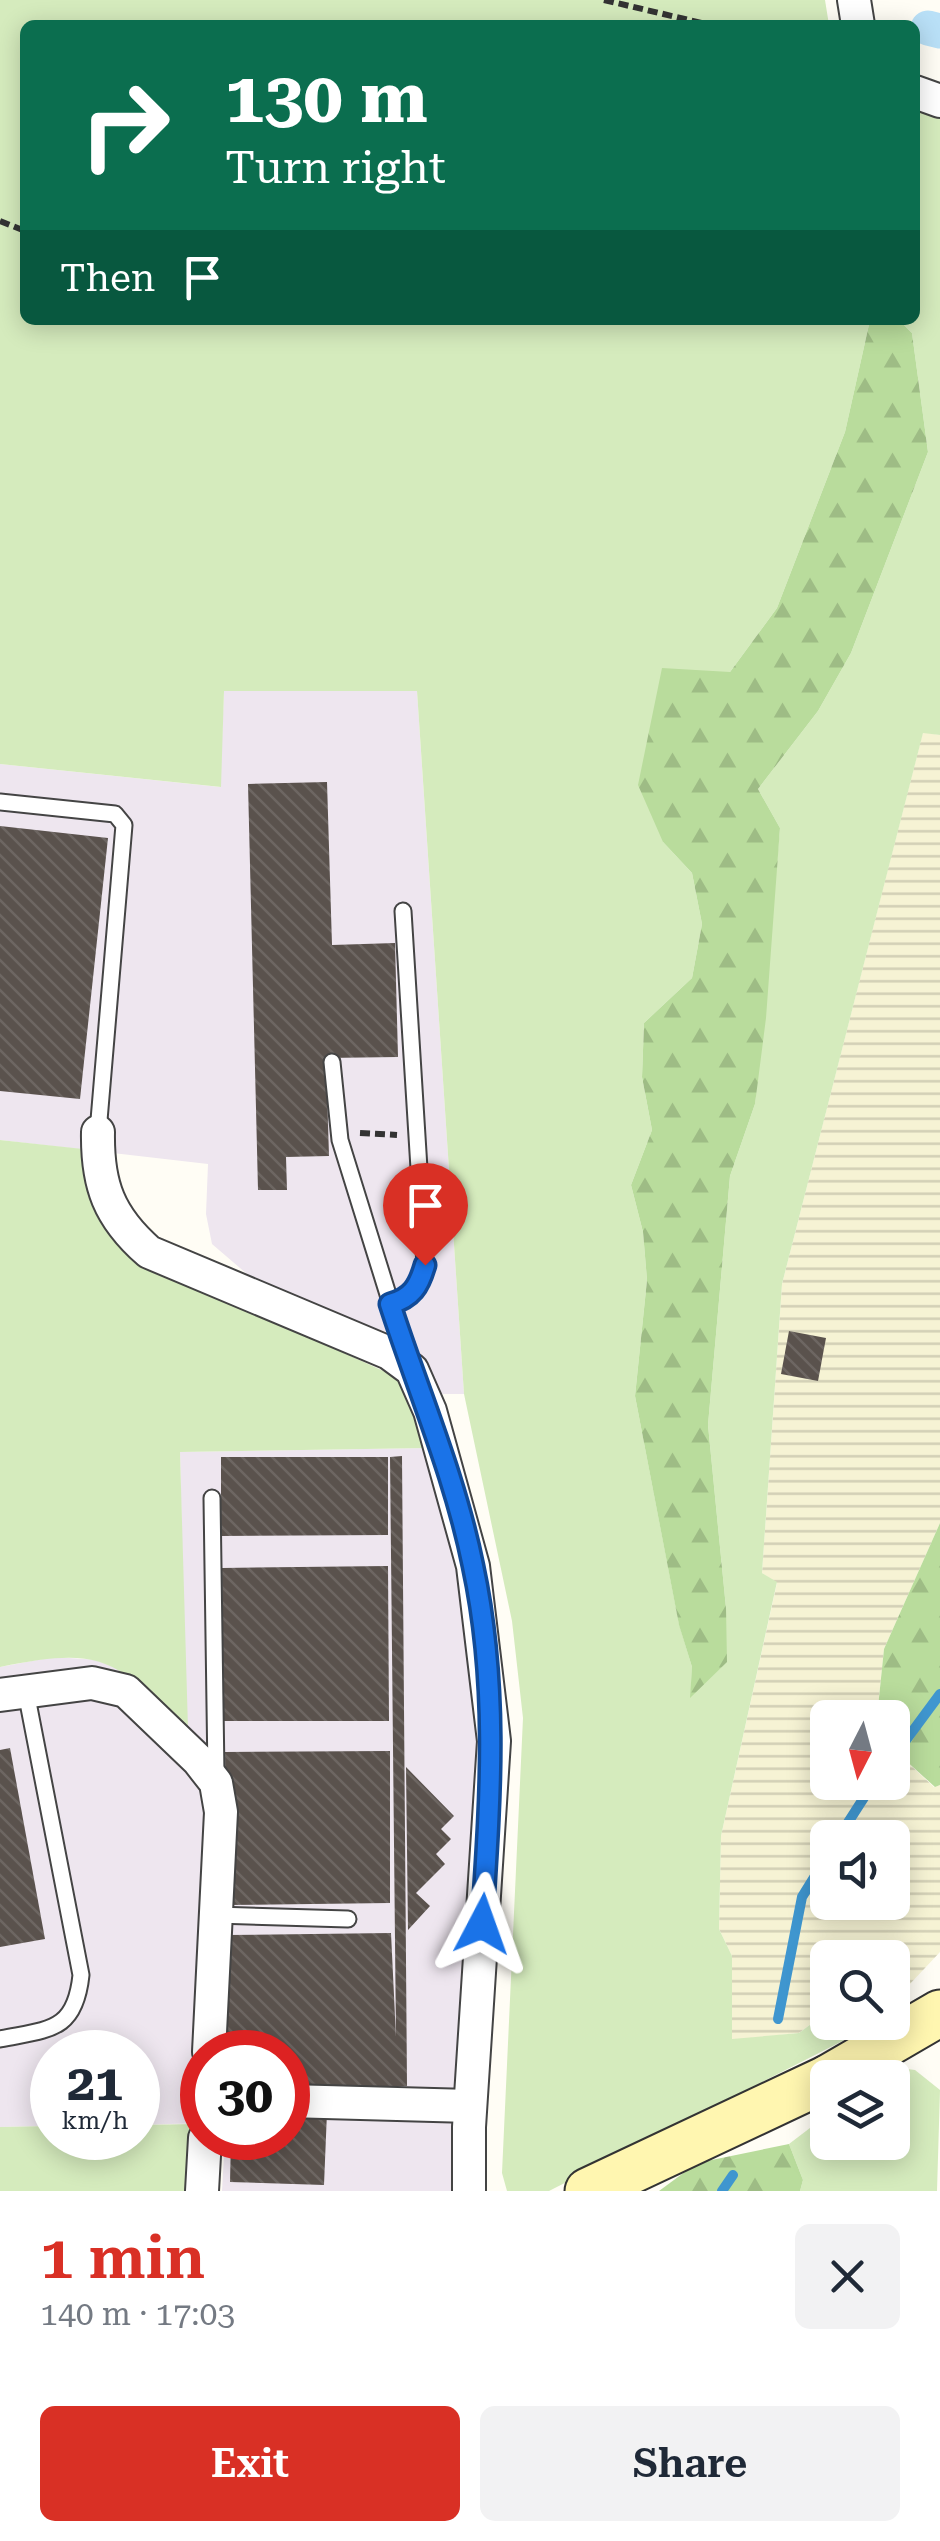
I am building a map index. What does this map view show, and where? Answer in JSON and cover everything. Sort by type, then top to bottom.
[{"type":"main road","points":[[860,2060],[940,2014]]},
{"type":"main road","points":[[588,2191],[810,2086]]},
{"type":"street","points":[[98,1132],[97,1170],[106,1200],[122,1229],[149,1252],[389,1354],[412,1370],[430,1411],[474,1566],[494,1741],[470,2106],[469,2191]]},
{"type":"street","points":[[13,1694],[92,1683],[126,1692],[198,1760],[216,1784],[221,1812],[210,2030]]},
{"type":"street","points":[[310,2102],[470,2106]]},
{"type":"street","points":[[202,2191],[204,2160]]},
{"type":"lane","points":[[0,802],[115,814],[124,825],[98,1132]]},
{"type":"lane","points":[[390,1304],[406,1299],[420,1283],[425,1265],[404,912]]},
{"type":"lane","points":[[332,1062],[339,1132],[412,1370]]},
{"type":"lane","points":[[212,1498],[216,1784]]},
{"type":"lane","points":[[0,2040],[54,2028],[72,2014],[81,1975],[13,1694]]},
{"type":"lane","points":[[216,1915],[348,1918]]},
{"type":"path","points":[[604,0],[689,20]]},
{"type":"path","points":[[339,1132],[417,1136]]},
{"type":"shaded area","points":[[224,690],[417,691],[464,1394],[430,1394],[418,1359],[387,1332],[340,1319],[261,1286],[212,1244],[206,1214],[208,1164],[0,1140],[0,764],[220,787]]},
{"type":"shaded area","points":[[923,732],[940,735],[940,1523],[884,1649],[879,1700],[810,1700],[810,1800],[910,1800],[910,1765],[934,1787],[940,1785],[940,1952],[910,1984],[910,1940],[810,1940],[810,2025],[799,2033],[732,2040],[732,1956],[719,1929],[721,1836],[777,1583],[762,1573],[782,1284]]},
{"type":"shaded area","points":[[429,1448],[463,1567],[484,1741],[453,2191],[222,2191],[224,2160],[310,2160],[310,2030],[180,2030],[180,2124],[160,2124],[160,2030],[30,2030],[30,2126],[0,2127],[0,1667],[53,1657],[100,1660],[127,1673],[186,1728],[180,1452]]},
{"type":"green space","points":[[0,0],[825,0],[828,20],[20,20],[20,325],[869,325],[845,432],[777,608],[730,672],[663,842],[692,873],[702,924],[692,978],[644,1023],[642,1077],[652,1130],[631,1185],[643,1232],[647,1280],[635,1396],[679,1624],[692,1667],[691,1696],[726,1608],[708,1425],[730,1176],[755,1104],[780,828],[758,789],[818,711],[851,653],[928,452],[912,333],[904,325],[920,325],[920,112],[940,115],[940,735],[923,733],[782,1284],[762,1573],[777,1582],[721,1836],[719,1929],[732,1956],[732,2039],[799,2033],[810,2025],[810,2040],[844,2040],[549,2191],[507,2191],[502,2173],[523,1718],[512,1621],[464,1394],[417,691],[224,691],[221,787],[0,764]]},
{"type":"green space","points":[[869,325],[904,325],[912,333],[928,452],[851,653],[818,711],[758,789],[780,828],[766,1018],[755,1104],[730,1176],[708,1425],[726,1608],[727,1662],[690,1698],[692,1667],[679,1625],[635,1396],[647,1280],[643,1232],[631,1185],[652,1130],[642,1077],[644,1023],[692,978],[702,924],[692,873],[663,842],[638,785],[662,668],[730,672],[777,608],[845,432]]},
{"type":"green space","points":[[0,1140],[83,1149],[91,1202],[114,1238],[143,1261],[403,1380],[429,1448],[180,1452],[188,1729],[142,1687],[105,1664],[63,1658],[0,1667]]},
{"type":"green space","points":[[940,1523],[940,1785],[935,1787],[910,1764],[910,1700],[879,1700],[884,1649]]},
{"type":"green space","points":[[910,2069],[940,2090],[937,2191],[800,2191],[803,2180],[789,2144],[810,2128],[810,2160],[910,2160]]},
{"type":"green space","points":[[180,2124],[180,2160],[193,2160],[192,2191],[0,2191],[0,2127],[30,2126],[30,2160],[160,2160],[160,2125]]},
{"type":"green space","points":[[789,2144],[803,2180],[800,2191],[659,2191],[697,2163]]},
{"type":"building","points":[[327,782],[332,945],[395,943],[398,1057],[326,1058],[329,1156],[286,1157],[287,1190],[258,1190],[248,784]]},
{"type":"building","points":[[0,826],[108,838],[80,1099],[0,1091]]},
{"type":"building","points":[[789,1331],[826,1338],[818,1381],[781,1374]]},
{"type":"building","points":[[402,1456],[407,2086],[310,2087],[310,2030],[228,2030],[227,1935],[391,1933],[396,2037],[390,1457]]},
{"type":"building","points":[[221,1457],[388,1457],[388,1535],[221,1536]]},
{"type":"building","points":[[388,1566],[389,1721],[223,1721],[222,1568]]},
{"type":"building","points":[[10,1748],[45,1939],[0,1947],[0,1750]]},
{"type":"building","points":[[390,1751],[390,1903],[227,1905],[225,1752]]},
{"type":"building","points":[[406,1767],[454,1816],[441,1829],[451,1839],[436,1854],[445,1864],[416,1893],[430,1906],[408,1930]]},
{"type":"building","points":[[310,2112],[327,2112],[324,2185],[230,2182],[230,2160],[310,2160]]},
{"type":"waterway","points":[[928,28],[940,31]]},
{"type":"waterway","points":[[910,1735],[940,1694]]},
{"type":"waterway","points":[[850,1820],[862,1800]]},
{"type":"waterway","points":[[778,2019],[802,1897],[810,1884]]},
{"type":"waterway","points":[[722,2191],[733,2175]]},
{"type":"route","points":[[425,1265],[420,1283],[406,1299],[390,1304],[430,1411],[474,1566],[494,1741],[482,1924]]}]
